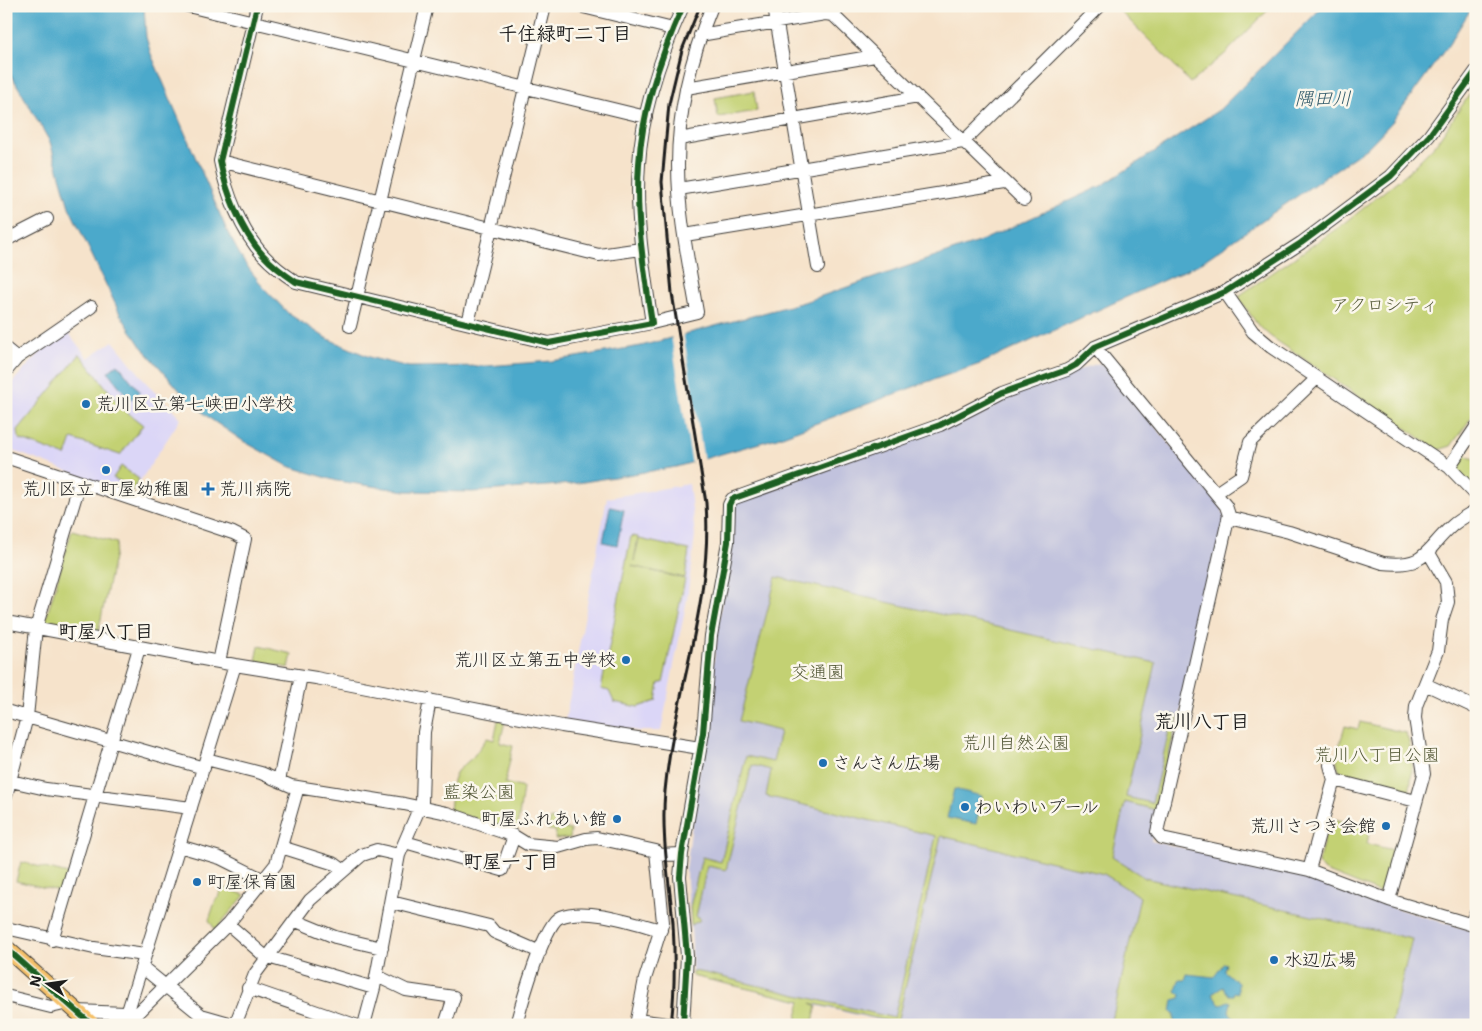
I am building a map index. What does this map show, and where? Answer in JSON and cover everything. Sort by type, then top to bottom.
[{"type":"main road","points":[[7,952],[92,1025]]},
{"type":"street","points":[[188,6],[646,117]]},
{"type":"street","points":[[257,6],[220,161],[226,185],[241,218],[262,255],[296,282],[549,343],[652,323],[697,312],[684,235],[679,189],[679,138],[686,88],[700,35],[712,6]]},
{"type":"street","points":[[350,326],[427,6]]},
{"type":"street","points":[[468,323],[545,6]]},
{"type":"street","points":[[579,6],[673,29]]},
{"type":"street","points":[[652,323],[641,249],[638,195],[639,162],[656,72],[683,6]]},
{"type":"street","points":[[774,6],[818,267]]},
{"type":"street","points":[[679,189],[964,142],[1100,6]]},
{"type":"street","points":[[700,35],[836,11],[876,56],[1024,200]]},
{"type":"street","points":[[686,88],[876,56]]},
{"type":"street","points":[[683,1025],[686,956],[680,877],[682,854],[700,748],[710,646],[727,554],[729,506],[732,499],[940,425],[1002,393],[1067,370],[1076,365],[1095,347],[1225,292],[1301,243],[1391,176],[1429,136],[1476,71]]},
{"type":"street","points":[[679,138],[918,97]]},
{"type":"street","points":[[220,161],[599,255],[641,249]]},
{"type":"street","points":[[684,235],[1004,182]]},
{"type":"street","points":[[6,240],[47,219]]},
{"type":"street","points":[[1225,292],[1253,332],[1316,379],[1448,467],[1476,495]]},
{"type":"street","points":[[6,371],[17,358],[91,307]]},
{"type":"street","points":[[1095,347],[1216,493],[1226,506],[1229,517],[1157,832],[1162,838],[1309,870],[1389,900],[1473,925],[1476,912]]},
{"type":"street","points":[[6,349],[17,358]]},
{"type":"street","points":[[1216,493],[1241,476],[1250,442],[1316,379]]},
{"type":"street","points":[[1448,467],[1476,427]]},
{"type":"street","points":[[8,462],[80,482],[233,533],[245,539],[219,662]]},
{"type":"street","points":[[6,796],[8,781],[27,717],[36,628],[80,482]]},
{"type":"street","points":[[1229,517],[1289,532],[1383,563],[1407,564],[1429,553],[1453,525],[1476,510]]},
{"type":"street","points":[[1389,900],[1424,774],[1415,718],[1416,706],[1438,651],[1448,593],[1446,582],[1429,553]]},
{"type":"street","points":[[6,622],[562,726],[700,748]]},
{"type":"street","points":[[52,940],[93,795],[139,648]]},
{"type":"street","points":[[134,1019],[145,955],[235,665]]},
{"type":"street","points":[[279,781],[301,676]]},
{"type":"street","points":[[1425,684],[1476,708]]},
{"type":"street","points":[[364,1025],[382,948],[399,855],[421,807],[424,732],[430,700]]},
{"type":"street","points":[[6,711],[111,742],[205,764],[261,773],[298,787],[447,813],[514,836],[527,844],[558,847],[597,838],[656,851],[662,911],[661,930],[646,979],[637,1022],[675,1025]]},
{"type":"street","points":[[1309,870],[1334,780],[1330,765]]},
{"type":"street","points":[[1334,780],[1416,801]]},
{"type":"street","points":[[8,781],[191,808]]},
{"type":"street","points":[[134,1019],[228,924],[276,864],[298,787]]},
{"type":"street","points":[[405,842],[502,870],[514,836]]},
{"type":"street","points":[[179,846],[220,858],[264,880]]},
{"type":"street","points":[[281,848],[335,864],[343,870]]},
{"type":"street","points":[[142,967],[201,1015],[235,1025],[255,974],[310,900],[362,855],[377,850],[399,855]]},
{"type":"street","points":[[657,855],[682,854]]},
{"type":"street","points":[[391,902],[489,926],[494,932],[540,952]]},
{"type":"street","points":[[516,1025],[540,952],[552,926],[561,916],[592,913],[661,930]]},
{"type":"street","points":[[296,921],[335,937],[382,948]]},
{"type":"street","points":[[228,924],[268,957],[406,990],[454,997],[445,1025]]},
{"type":"street","points":[[6,928],[52,940],[145,955]]},
{"type":"street","points":[[248,988],[355,1025]]},
{"type":"street","points":[[6,996],[51,1006],[72,1007],[134,1019]]},
{"type":"shaded area","name":"荒川区立第七峡田小学校","points":[[67,331],[88,358],[113,341],[151,388],[181,418],[131,495],[6,448],[6,389],[51,341]]},
{"type":"shaded area","points":[[1099,363],[1105,365],[1222,508],[1225,519],[1151,841],[1306,874],[1391,907],[1476,932],[1476,1025],[898,1025],[692,976],[692,942],[686,870],[734,506],[736,503],[1022,390]]},
{"type":"shaded area","name":"荒川区立第五中学校","points":[[689,484],[695,535],[687,599],[661,731],[640,731],[565,721],[607,498]]},
{"type":"green space","points":[[1115,6],[1272,6],[1225,54],[1190,83]]},
{"type":"green space","name":"アクロシティ","points":[[1476,85],[1476,411],[1451,446],[1438,450],[1270,336],[1257,324],[1239,298],[1240,295],[1345,223],[1407,173],[1435,145]]},
{"type":"green space","points":[[754,91],[757,111],[718,117],[715,98]]},
{"type":"green space","points":[[80,354],[123,409],[143,425],[120,455],[72,439],[66,456],[19,439],[18,430]]},
{"type":"green space","points":[[1461,454],[1476,460],[1476,489],[1452,467]]},
{"type":"green space","points":[[121,466],[139,479],[131,493],[124,490],[122,482],[113,478]]},
{"type":"green space","points":[[72,530],[117,543],[98,633],[45,622]]},
{"type":"green space","points":[[631,536],[638,537],[634,561],[639,539],[689,550],[685,578],[632,566],[685,579],[663,683],[659,683],[656,701],[638,707],[614,702],[609,691],[601,689]]},
{"type":"green space","name":"荒川自然公園","points":[[776,577],[1156,663],[1126,797],[1152,803],[1173,714],[1178,716],[1156,810],[1125,802],[1112,857],[1145,878],[1412,939],[1391,1025],[1111,1025],[1140,897],[1104,874],[941,836],[897,1023],[811,1003],[817,1006],[812,1025],[795,1025],[801,1001],[692,976],[692,971],[705,973],[894,1018],[936,836],[766,796],[771,770],[752,765],[726,870],[707,866],[696,917],[700,918],[699,921],[691,925],[690,907],[702,857],[721,862],[746,756],[773,762],[780,731],[739,721]]},
{"type":"green space","points":[[259,646],[292,654],[289,668],[256,661]]},
{"type":"green space","name":"藍染公園","points":[[498,720],[505,721],[500,743],[513,746],[505,783],[523,788],[517,831],[450,811],[453,780],[457,771],[473,757],[487,738],[494,740]]},
{"type":"green space","name":"荒川八丁目公園","points":[[1360,722],[1406,733],[1412,763],[1409,793],[1343,776],[1339,771],[1337,759],[1345,726],[1358,729]]},
{"type":"green space","points":[[1330,818],[1370,828],[1367,844],[1398,851],[1388,891],[1383,894],[1323,870],[1318,863]]},
{"type":"green space","points":[[550,819],[566,821],[565,829],[571,830],[570,838],[555,839],[556,831],[548,830]]},
{"type":"green space","points":[[21,862],[68,874],[63,892],[16,881]]},
{"type":"green space","points":[[222,887],[245,895],[215,930],[209,920]]},
{"type":"water","name":"隅田川","points":[[6,6],[144,6],[146,37],[151,54],[228,233],[244,262],[264,288],[289,314],[326,338],[372,358],[409,367],[487,366],[552,361],[641,346],[804,302],[981,241],[1101,186],[1219,110],[1323,6],[1473,6],[1449,44],[1392,122],[1367,148],[1199,264],[980,364],[777,438],[676,467],[571,484],[473,492],[406,491],[337,481],[288,466],[243,441],[209,418],[181,392],[140,345],[120,314],[69,207],[50,142],[6,66]]},
{"type":"water","points":[[118,364],[140,392],[130,400],[108,372]]},
{"type":"water","points":[[610,507],[624,510],[617,545],[603,542]]},
{"type":"water","name":"わいわいプール","points":[[954,789],[982,796],[976,824],[947,818]]},
{"type":"water","points":[[1224,963],[1226,964],[1224,971],[1238,983],[1238,993],[1234,992],[1233,995],[1229,995],[1223,987],[1212,994],[1220,1005],[1228,1001],[1231,1002],[1229,1011],[1231,1015],[1241,1021],[1235,1025],[1202,1025],[1201,1023],[1196,1025],[1193,1022],[1190,1025],[1172,1025],[1174,1023],[1174,1013],[1171,1012],[1173,1000],[1180,998],[1181,995],[1176,991],[1179,980],[1185,980],[1187,974],[1214,977]]},
{"type":"pier","points":[[683,332],[704,462],[692,465],[671,335]]},
{"type":"railway","points":[[671,1025],[674,987],[674,948],[664,824],[665,791],[676,719],[698,613],[704,577],[707,540],[706,503],[672,293],[662,182],[669,104],[682,50],[700,6]]},
{"type":"cycle path","points":[[257,6],[220,161],[226,185],[241,223],[263,255],[296,282],[549,343],[652,323],[639,224],[638,184],[641,143],[648,103],[660,63],[683,6]]},
{"type":"cycle path","points":[[683,1025],[687,956],[680,877],[682,854],[703,733],[711,636],[728,542],[729,505],[732,499],[940,425],[1002,393],[1067,370],[1076,365],[1095,347],[1225,292],[1301,243],[1391,176],[1429,136],[1476,71]]},
{"type":"cycle path","points":[[6,948],[92,1025]]},
{"type":"place","name":"荒川区立第七峡田小学校","points":[[86,404]]},
{"type":"place","name":"荒川区立 町屋幼稚園","points":[[106,470]]},
{"type":"place","name":"荒川病院","points":[[208,489]]},
{"type":"place","name":"荒川区立第五中学校","points":[[626,660]]},
{"type":"place","name":"さんさん広場","points":[[823,763]]},
{"type":"place","name":"わいわいプール","points":[[965,807]]},
{"type":"place","name":"町屋ふれあい館","points":[[617,819]]},
{"type":"place","name":"荒川さつき会館","points":[[1386,826]]},
{"type":"place","name":"町屋保育園","points":[[197,882]]},
{"type":"place","name":"水辺広場","points":[[1274,960]]},
{"type":"district","name":"千住緑町二丁目","points":[[565,33]]},
{"type":"district","name":"町屋八丁目","points":[[106,631]]},
{"type":"district","name":"荒川八丁目","points":[[1202,721]]},
{"type":"district","name":"町屋一丁目","points":[[511,861]]},
{"type":"park label","name":"交通園","points":[[818,672]]}]
